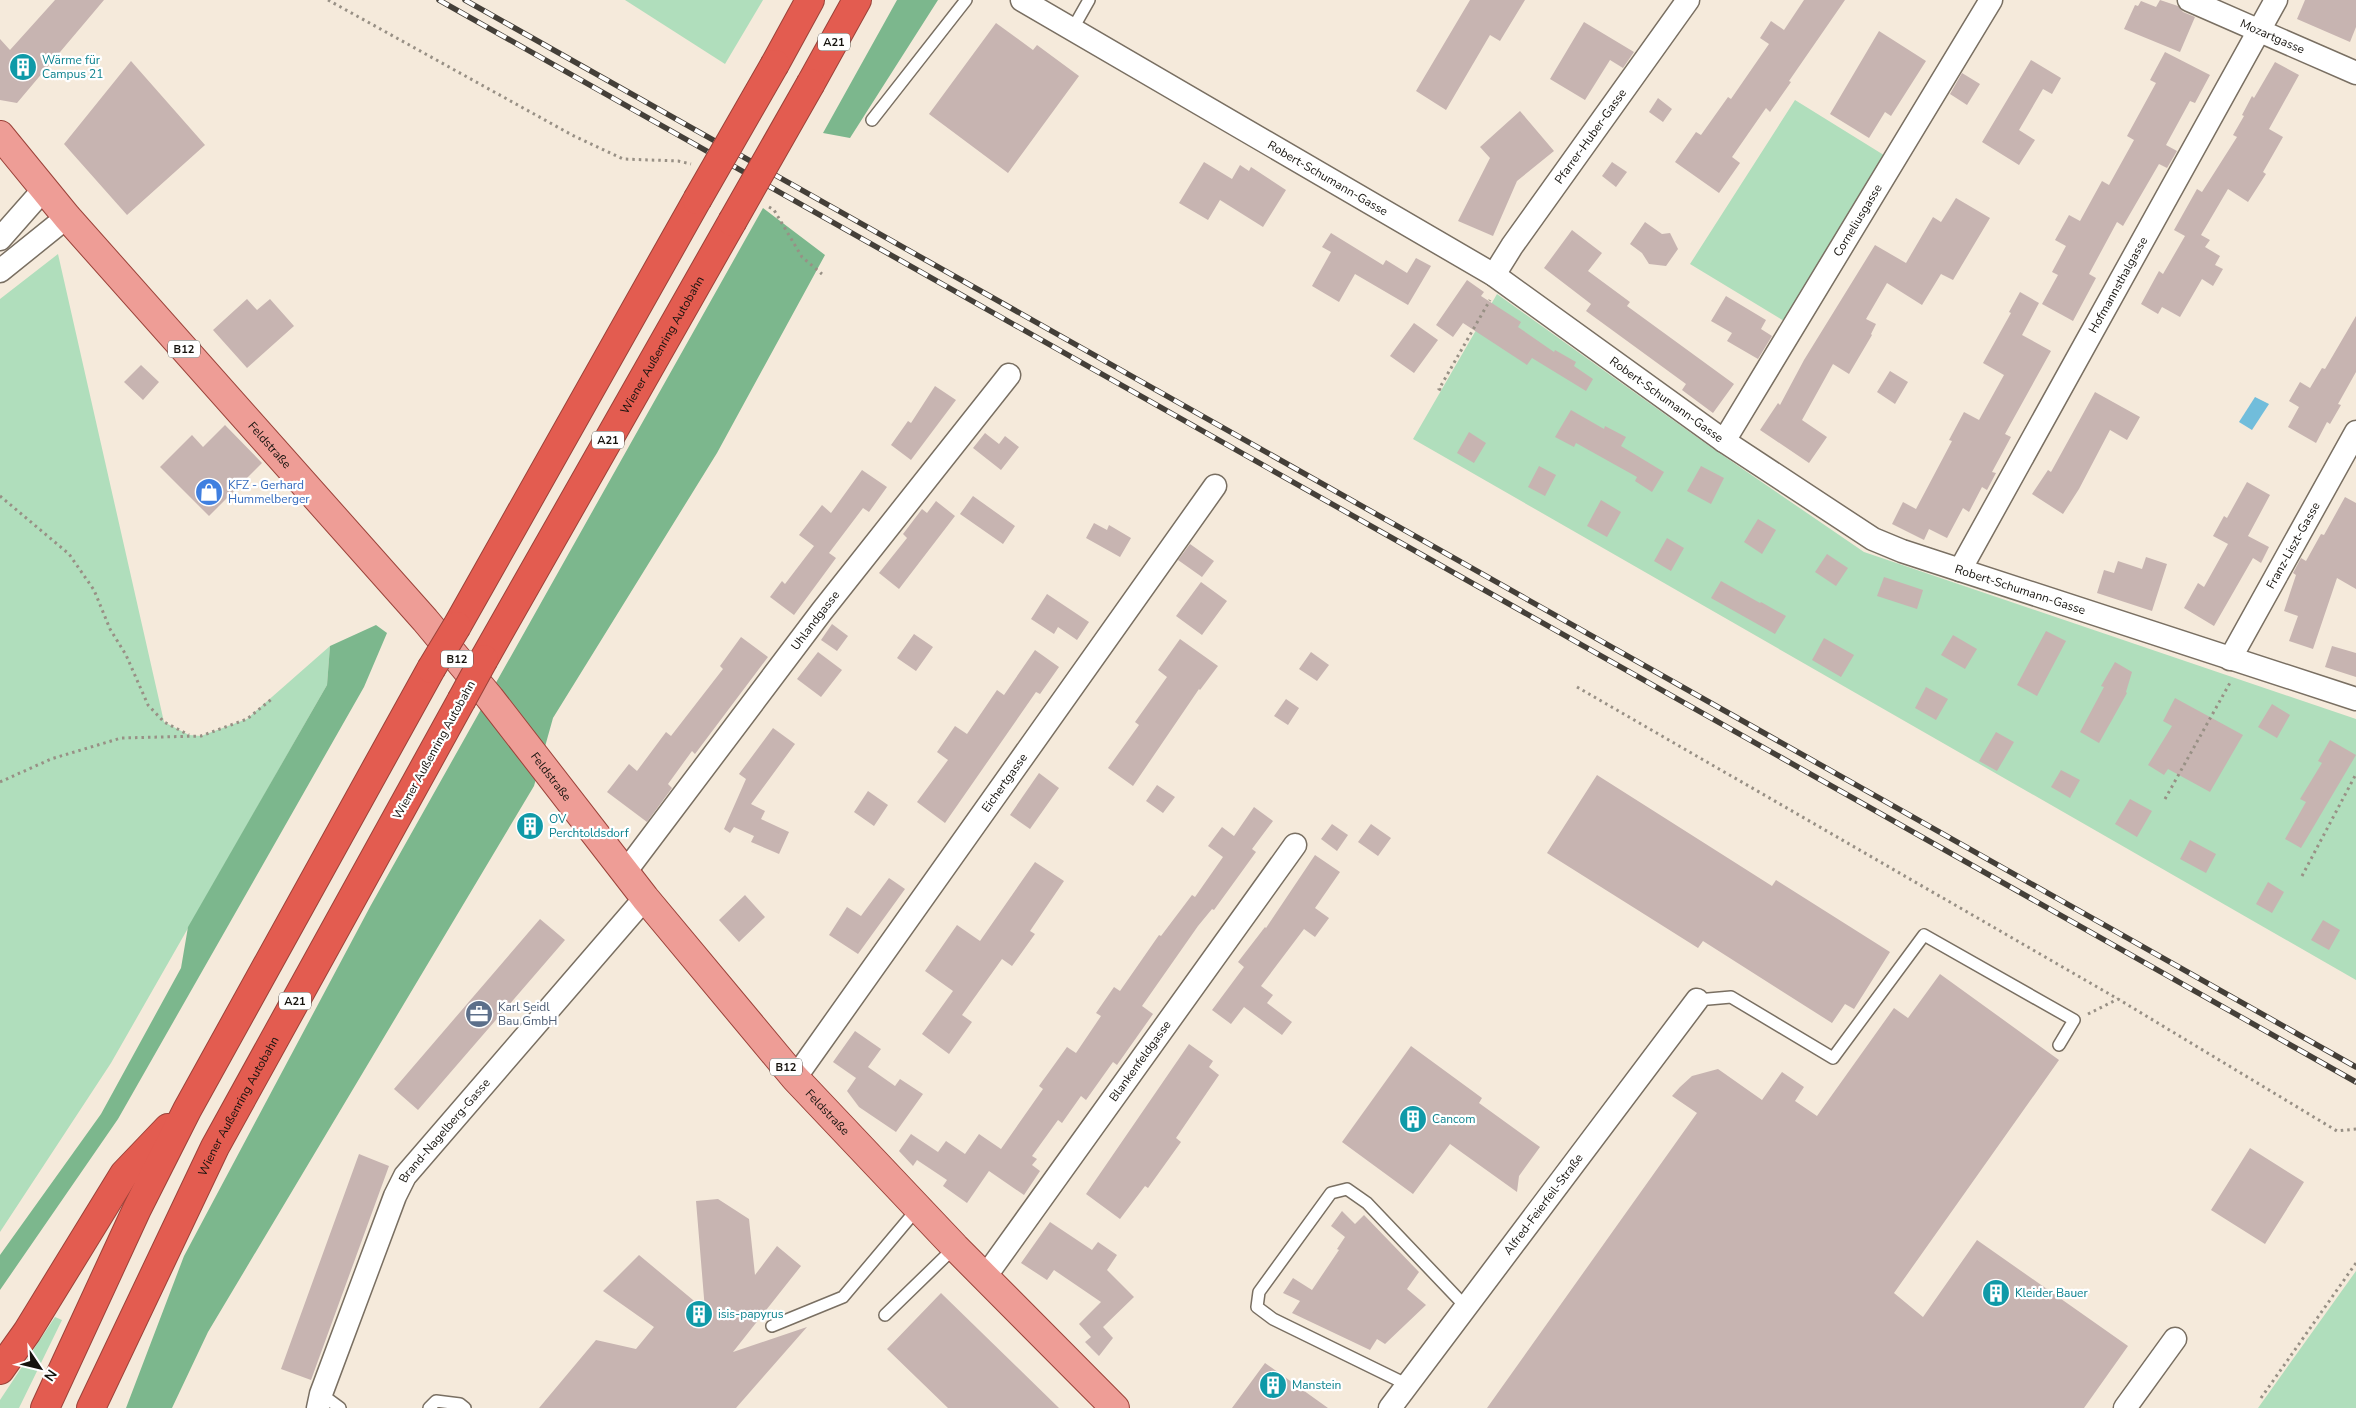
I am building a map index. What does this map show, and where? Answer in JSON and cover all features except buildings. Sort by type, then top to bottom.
[{"type":"highway","points":[[45,1408],[137,1209],[187,1110],[431,669],[810,0]]},
{"type":"highway","name":"Wiener Außenring Autobahn","points":[[91,1408],[215,1147],[484,659],[857,0]]},
{"type":"highway","points":[[0,1370],[27,1332],[124,1174],[187,1110]]},
{"type":"highway","points":[[110,1408],[138,1306]]},
{"type":"main road","name":"Feldstraße","points":[[0,135],[67,217],[431,627],[490,698],[626,871],[644,898],[795,1078],[955,1247],[1115,1408]]},
{"type":"street","name":"Robert-Schumann-Gasse","points":[[1022,0],[1494,275],[1724,441],[1873,539],[1902,552],[2356,699]]},
{"type":"street","name":"Pfarrer-Huber-Gasse","points":[[1494,275],[1518,238],[1688,0]]},
{"type":"street","name":"Corneliusgasse","points":[[1724,441],[1991,0]]},
{"type":"street","name":"Mozartgasse","points":[[2189,0],[2356,73]]},
{"type":"street","name":"Hofmannsthalgasse","points":[[1960,570],[2276,0]]},
{"type":"street","points":[[0,239],[44,189]]},
{"type":"street","points":[[0,272],[67,217]]},
{"type":"street","name":"Uhlandgasse","points":[[626,871],[822,611],[1009,375]]},
{"type":"street","name":"Franz-Liszt-Gasse","points":[[2236,661],[2356,432]]},
{"type":"street","name":"Eichertgasse","points":[[795,1078],[1214,486]]},
{"type":"street","name":"Blankenfeldgasse","points":[[985,1276],[1295,845]]},
{"type":"street","name":"Brand-Nagelberg-Gasse","points":[[319,1401],[395,1196],[405,1176],[644,898]]},
{"type":"street","name":"Alfred-Feierfeil-Straße","points":[[1390,1408],[1697,1000]]},
{"type":"street","points":[[2126,1408],[2175,1339]]},
{"type":"lane","points":[[872,120],[966,0]]},
{"type":"lane","points":[[1072,30],[1088,0]]},
{"type":"lane","points":[[1697,1000],[1731,997],[1833,1058],[1924,935],[2074,1020],[2059,1045]]},
{"type":"lane","points":[[1408,1385],[1273,1320],[1258,1307],[1259,1292],[1331,1194],[1347,1189],[1367,1203],[1466,1307]]},
{"type":"lane","points":[[772,1326],[843,1297],[918,1208]]},
{"type":"lane","points":[[885,1315],[955,1247]]},
{"type":"lane","points":[[319,1401],[340,1408]]},
{"type":"lane","points":[[429,1408],[436,1401],[460,1404],[465,1408]]},
{"type":"path","points":[[328,0],[572,135],[623,158],[678,161],[694,165]]},
{"type":"path","points":[[774,210],[802,257],[822,274]]},
{"type":"path","points":[[1441,390],[1439,389],[1495,292],[1494,275]]},
{"type":"path","points":[[0,496],[70,554],[94,590],[110,629],[126,655],[148,705],[164,722],[189,736]]},
{"type":"path","points":[[2165,799],[2236,661]]},
{"type":"path","points":[[1577,687],[2118,999],[2337,1131],[2356,1129]]},
{"type":"path","points":[[0,782],[51,759],[121,738],[201,736],[247,719],[273,698]]},
{"type":"path","points":[[2302,876],[2356,774]]},
{"type":"path","points":[[2092,1012],[2118,999]]},
{"type":"path","points":[[2261,1398],[2356,1263]]},
{"type":"green space","points":[[625,0],[763,0],[725,64]]},
{"type":"green space","points":[[897,0],[938,0],[850,138],[823,133]]},
{"type":"green space","points":[[1795,100],[1887,157],[1784,321],[1690,264]]},
{"type":"green space","points":[[763,208],[825,255],[717,453],[553,718],[534,786],[208,1332],[172,1408],[126,1408],[184,1256],[371,905]]},
{"type":"green space","points":[[58,254],[164,722],[189,735],[201,736],[247,719],[330,646],[327,685],[111,1063],[0,1232],[0,299]]},
{"type":"green space","points":[[1497,294],[1712,448],[1864,552],[2356,719],[2356,980],[1413,439]]},
{"type":"green space","points":[[376,625],[387,633],[364,687],[118,1119],[0,1290],[0,1255],[101,1114],[181,968],[188,927],[327,685],[330,646]]},
{"type":"green space","points":[[2356,1271],[2356,1408],[2258,1408]]},
{"type":"green space","points":[[55,1317],[62,1320],[19,1408],[0,1408],[0,1400]]},
{"type":"water","points":[[2255,397],[2269,404],[2252,430],[2239,422]]},
{"type":"railway","points":[[439,0],[2356,1082]]},
{"type":"railway","points":[[465,0],[2356,1067]]},
{"type":"place","name":"Wärme für Campus 21","points":[[23,67]]},
{"type":"place","name":"KFZ - Gerhard Hummelberger","points":[[209,492]]},
{"type":"place","name":"OV Perchtoldsdorf","points":[[530,826]]},
{"type":"place","name":"Karl Seidl Bau GmbH","points":[[479,1014]]},
{"type":"place","name":"Cancom","points":[[1413,1119]]},
{"type":"place","name":"Kleider Bauer","points":[[1996,1293]]},
{"type":"place","name":"isis-papyrus","points":[[699,1314]]},
{"type":"place","name":"Manstein","points":[[1273,1385]]}]
